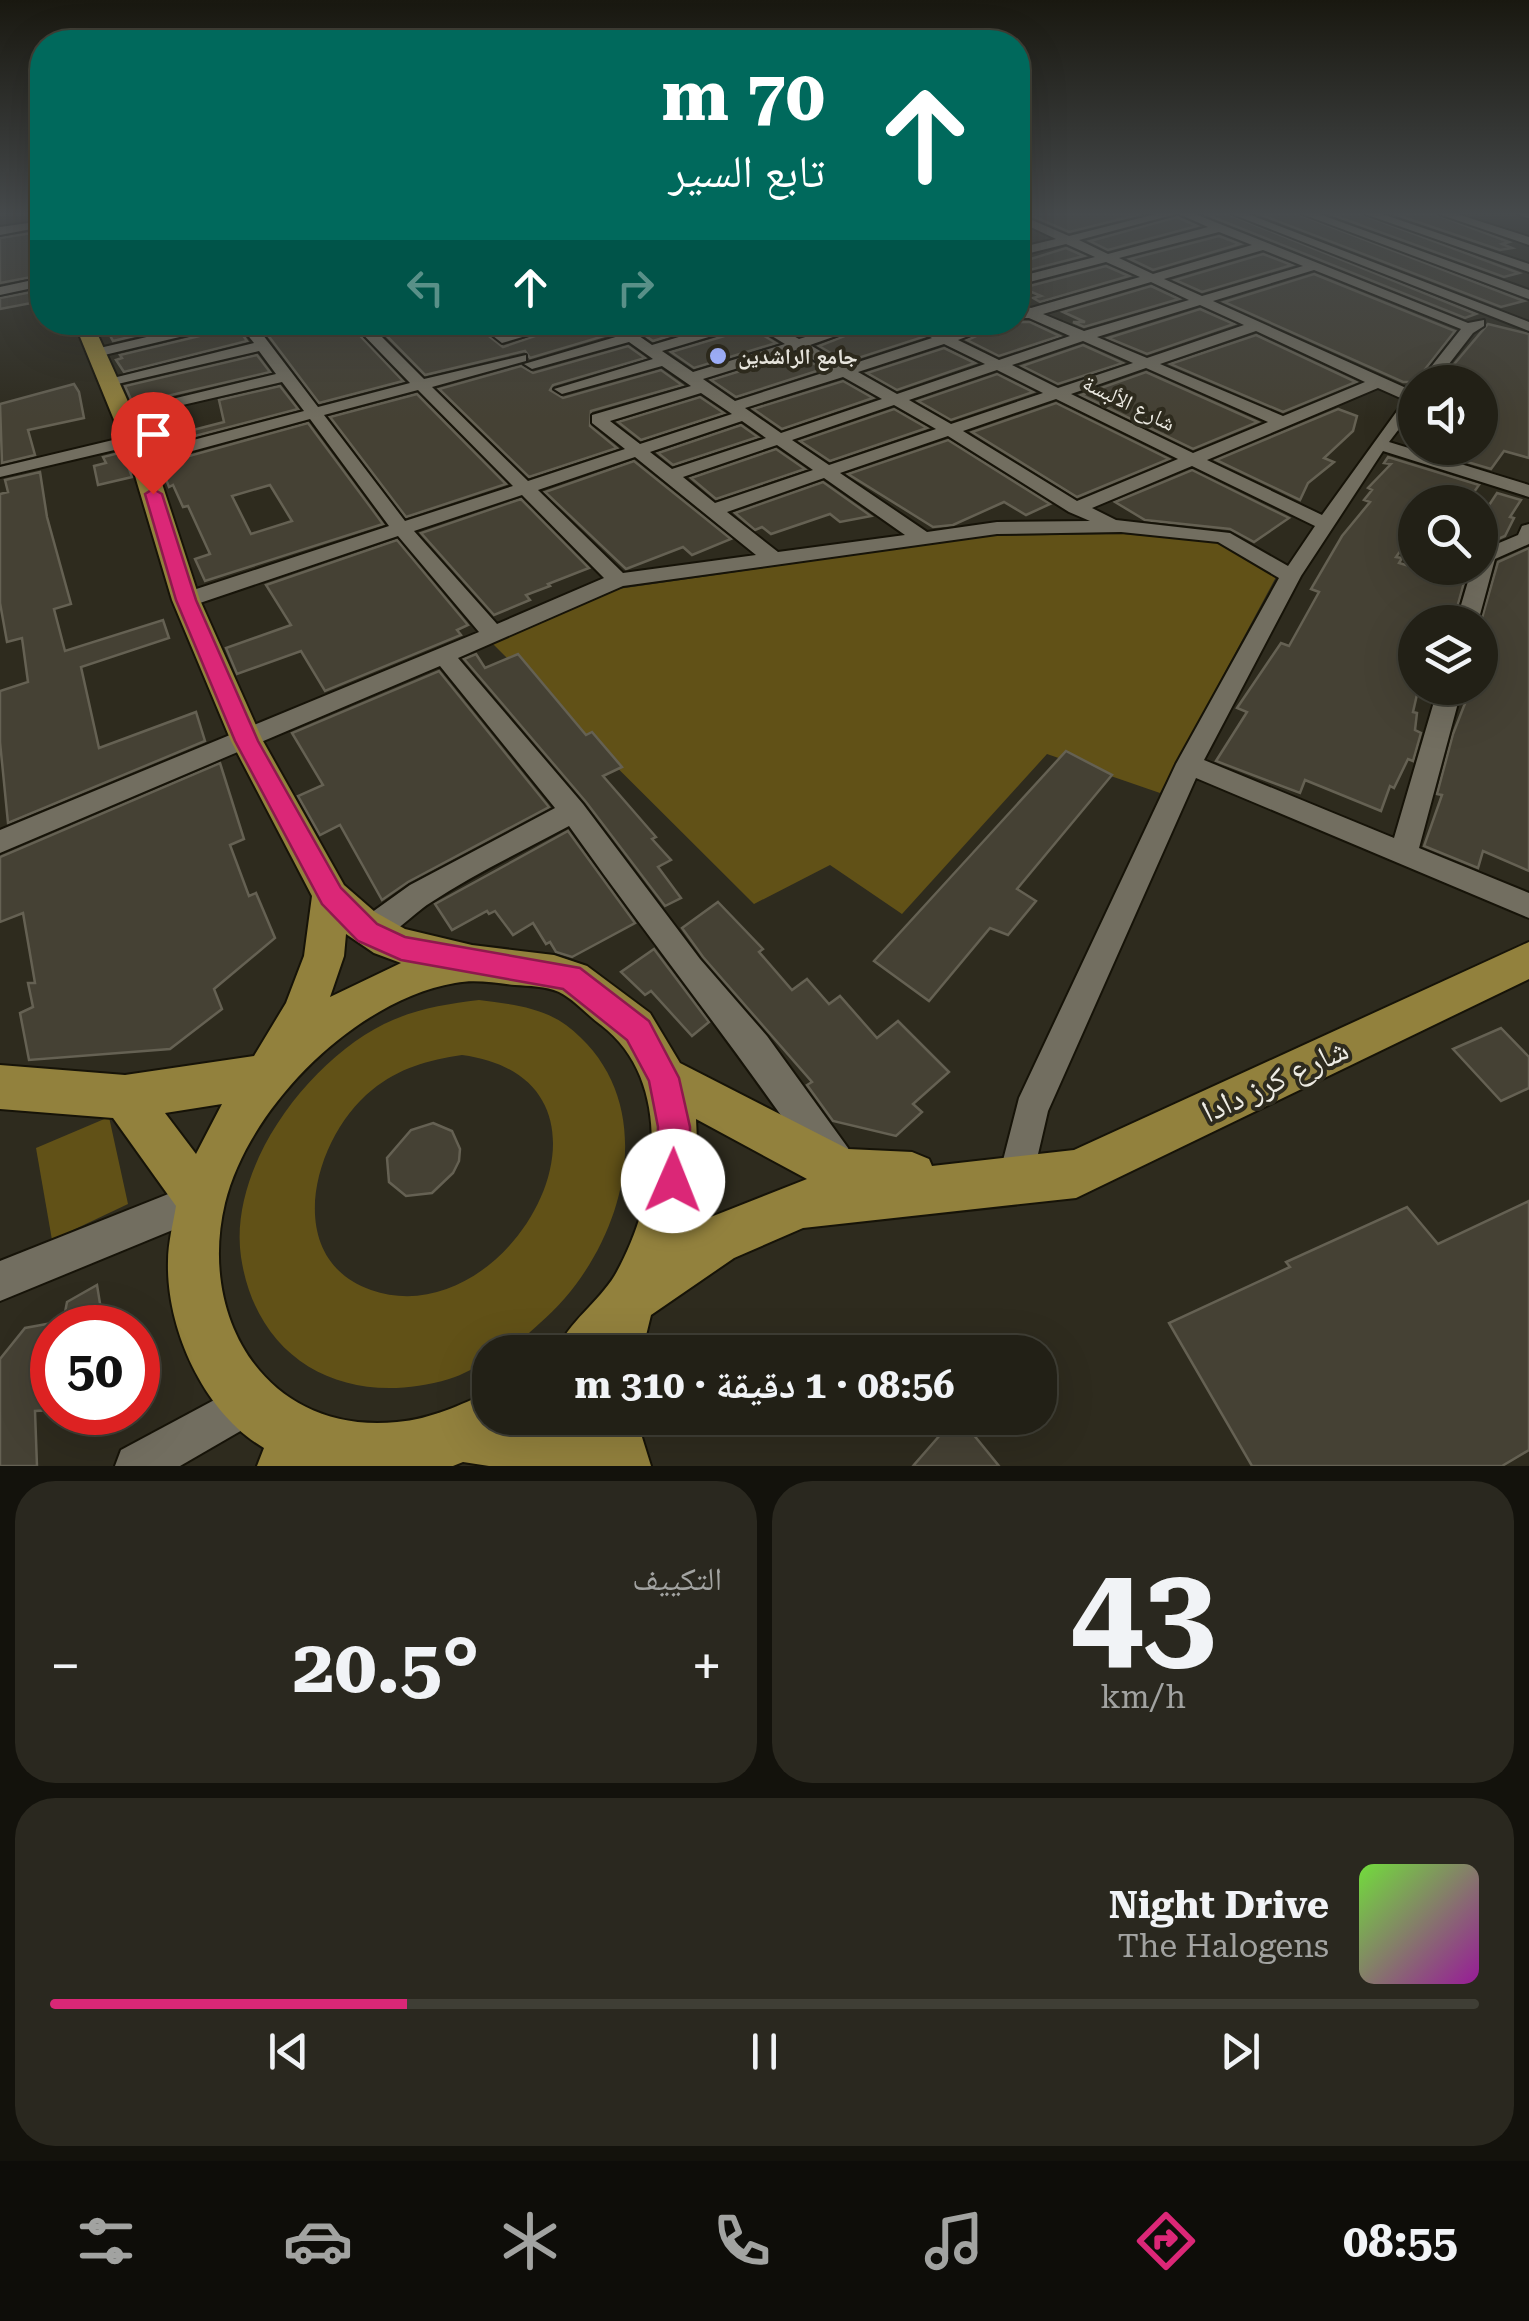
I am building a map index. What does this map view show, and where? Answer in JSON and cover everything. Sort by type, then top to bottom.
[{"type":"main road","points":[[92,335],[134,438],[186,600],[247,741],[331,896],[368,932],[401,948],[570,978],[638,1030],[664,1078],[674,1127],[673,1181],[658,1240],[630,1299],[620,1335]]},
{"type":"main road","points":[[331,896],[324,956],[302,1012],[227,1134],[201,1200],[192,1274],[207,1345],[246,1404],[272,1424],[294,1453],[381,1452],[472,1428]]},
{"type":"main road","name":"شارع كرز دادا","points":[[1016,1180],[1076,1174],[1529,960]]},
{"type":"main road","points":[[0,1087],[126,1097],[266,1076],[315,1029],[370,994],[426,971],[482,962]]},
{"type":"main road","points":[[664,1078],[844,1173],[1016,1180]]},
{"type":"main road","points":[[126,1097],[201,1200]]},
{"type":"main road","points":[[598,1335],[630,1299],[716,1240],[803,1204],[1016,1180]]},
{"type":"main road","points":[[518,1435],[563,1446],[587,1466]]},
{"type":"main road","points":[[613,1435],[622,1466]]},
{"type":"street","points":[[1030,310],[1129,282]]},
{"type":"street","points":[[1161,282],[1398,391]]},
{"type":"street","points":[[669,476],[1084,336],[1259,282]]},
{"type":"street","points":[[1356,282],[1472,329]]},
{"type":"street","points":[[1417,282],[1529,327]]},
{"type":"street","points":[[1488,282],[1529,298]]},
{"type":"street","points":[[0,291],[30,285]]},
{"type":"street","points":[[1441,365],[1472,329],[1529,298]]},
{"type":"street","points":[[1030,315],[1282,422]]},
{"type":"street","points":[[713,510],[1256,326]]},
{"type":"street","points":[[254,335],[400,528],[492,632]]},
{"type":"street","points":[[371,335],[618,580]]},
{"type":"street","points":[[0,472],[134,438],[314,414],[526,361],[598,335]]},
{"type":"street","points":[[631,335],[923,538]]},
{"type":"street","points":[[562,389],[711,335]]},
{"type":"street","points":[[780,335],[950,430],[1076,508],[1122,526]]},
{"type":"street","points":[[774,559],[598,419],[826,335]]},
{"type":"street","name":"شارع الألبسة","points":[[936,335],[1328,526]]},
{"type":"street","points":[[186,600],[636,450],[846,371],[957,335]]},
{"type":"street","points":[[108,381],[262,346]]},
{"type":"street","points":[[134,438],[286,376]]},
{"type":"street","points":[[1076,508],[1378,382]]},
{"type":"street","points":[[1016,1180],[1031,1110],[1189,764],[1291,576],[1398,418]]},
{"type":"street","points":[[1378,444],[1529,490]]},
{"type":"street","points":[[0,842],[247,741],[618,580],[997,528],[1122,526],[1223,538],[1291,576]]},
{"type":"street","points":[[1472,605],[1486,556],[1527,538],[1529,530]]},
{"type":"street","points":[[444,655],[573,811],[689,969],[755,1047],[844,1173]]},
{"type":"street","points":[[1403,855],[1445,705]]},
{"type":"street","points":[[1189,764],[1529,906]]},
{"type":"street","points":[[368,932],[420,894],[573,811]]},
{"type":"street","points":[[0,1282],[201,1200]]},
{"type":"street","points":[[137,1466],[246,1404]]},
{"type":"shaded area","points":[[1124,534],[1222,543],[1291,576],[1276,577],[1160,793],[1047,754],[902,914],[830,865],[754,904],[491,642],[618,589],[987,536]]},
{"type":"shaded area","points":[[479,1000],[502,1003],[546,1014],[566,1025],[598,1057],[617,1094],[625,1134],[623,1176],[612,1217],[594,1257],[569,1293],[526,1335],[472,1335],[472,1369],[449,1379],[412,1387],[377,1388],[343,1382],[287,1351],[266,1325],[250,1294],[241,1257],[240,1223],[247,1188],[279,1121],[328,1064],[384,1024],[443,1005]],"holes":[[[462,1055],[518,1074],[546,1109],[553,1153],[540,1200],[511,1244],[471,1277],[423,1295],[371,1290],[343,1274],[325,1252],[316,1225],[322,1165],[352,1110],[393,1076],[414,1066]]]},
{"type":"shaded area","points":[[109,1117],[128,1204],[52,1240],[36,1148]]},
{"type":"building","points":[[1107,282],[1040,302],[1033,298],[1041,296],[1030,291],[1030,286]]},
{"type":"building","points":[[1180,282],[1234,282],[1202,292]]},
{"type":"building","points":[[1287,282],[1335,282],[1455,331],[1428,365],[1398,365],[1398,380],[1224,302]]},
{"type":"building","points":[[1376,282],[1398,282],[1476,314],[1465,318]]},
{"type":"building","points":[[1437,282],[1476,282],[1524,301],[1501,307]]},
{"type":"building","points":[[1151,286],[1179,299],[1084,327],[1073,322],[1085,322],[1063,312]]},
{"type":"building","points":[[30,292],[30,303],[0,309],[0,298]]},
{"type":"building","points":[[1200,309],[1234,324],[1147,354],[1108,338]]},
{"type":"building","points":[[1030,322],[1060,336],[999,356],[967,340],[978,335],[1030,335]]},
{"type":"building","points":[[1488,324],[1529,334],[1529,458],[1504,451],[1498,459],[1498,365],[1453,365]]},
{"type":"building","points":[[110,335],[138,335],[113,341]]},
{"type":"building","points":[[204,335],[243,335],[247,341],[124,372],[116,360],[122,358],[120,355]]},
{"type":"building","points":[[268,335],[359,335],[403,381],[319,403]]},
{"type":"building","points":[[386,335],[488,335],[503,347],[538,335],[608,335],[530,358],[525,351],[425,375]]},
{"type":"building","points":[[644,335],[672,335],[653,341]]},
{"type":"building","points":[[728,335],[763,335],[776,343],[694,368],[671,352]]},
{"type":"building","points":[[847,335],[923,337],[846,362],[819,346]]},
{"type":"building","points":[[1256,335],[1356,382],[1283,412],[1170,364]]},
{"type":"building","points":[[1083,345],[1123,363],[1058,384],[1022,366]]},
{"type":"building","points":[[628,346],[645,358],[553,385],[550,390],[563,398],[661,370],[682,385],[591,411],[590,426],[617,448],[529,477],[439,389],[521,366],[533,373]]},
{"type":"building","points":[[944,348],[975,363],[897,390],[867,373]]},
{"type":"building","points":[[796,354],[823,369],[736,397],[711,380]]},
{"type":"building","points":[[257,355],[270,372],[133,404],[125,386]]},
{"type":"building","points":[[1146,372],[1258,422],[1193,449],[1081,395]]},
{"type":"building","points":[[997,374],[1033,392],[951,420],[918,401]]},
{"type":"building","points":[[843,381],[873,398],[782,429],[753,409]]},
{"type":"building","points":[[74,384],[84,418],[28,430],[35,455],[2,463],[0,404]]},
{"type":"building","points":[[280,386],[298,409],[153,447],[150,441],[224,422],[219,400]]},
{"type":"building","points":[[417,394],[506,484],[406,517],[330,417]]},
{"type":"building","points":[[700,397],[724,413],[641,440],[618,422]]},
{"type":"building","points":[[1056,403],[1169,459],[1077,497],[972,432]]},
{"type":"building","points":[[894,409],[927,428],[830,461],[800,441]]},
{"type":"building","points":[[1338,409],[1357,416],[1353,431],[1324,458],[1334,462],[1308,483],[1300,500],[1216,460]]},
{"type":"building","points":[[308,423],[383,524],[205,581],[195,559],[210,554],[188,506],[183,507],[173,485],[169,487],[160,464]],"holes":[[[270,485],[292,521],[251,534],[232,496]]]},
{"type":"building","points":[[741,425],[758,437],[673,465],[658,453]]},
{"type":"building","points":[[948,440],[1050,504],[1026,515],[1004,502],[953,525],[933,527],[848,474]]},
{"type":"building","points":[[776,449],[805,469],[716,499],[691,478]]},
{"type":"building","points":[[123,452],[132,477],[98,485],[94,466],[106,463],[103,457]]},
{"type":"building","points":[[1388,457],[1398,460],[1398,465],[1414,465],[1479,485],[1398,485],[1398,585],[1463,585],[1458,605],[1398,605],[1398,705],[1415,705],[1415,730],[1421,733],[1413,761],[1408,759],[1394,788],[1390,786],[1381,811],[1305,780],[1300,793],[1216,761],[1247,712],[1237,708],[1281,643],[1289,646],[1319,592],[1311,589],[1342,536],[1370,502],[1364,500],[1372,490],[1368,488],[1391,464],[1384,463]]},
{"type":"building","points":[[634,461],[731,539],[692,555],[683,547],[626,569],[545,492]]},
{"type":"building","points":[[1192,470],[1289,518],[1254,542],[1230,529],[1145,520],[1115,502]]},
{"type":"building","points":[[40,472],[47,517],[71,604],[54,609],[65,651],[163,620],[169,638],[81,667],[99,748],[196,712],[205,741],[8,823],[0,742],[0,691],[28,682],[22,638],[7,642],[0,603],[0,494],[8,492],[5,480]]},
{"type":"building","points":[[823,482],[871,516],[840,522],[830,514],[771,534],[762,527],[755,530],[735,513]]},
{"type":"building","points":[[1498,493],[1521,500],[1510,517],[1514,518],[1505,536],[1498,539]]},
{"type":"building","points":[[521,499],[589,568],[548,584],[526,595],[530,600],[494,615],[421,533]]},
{"type":"building","points":[[397,540],[468,625],[457,630],[461,635],[325,691],[301,651],[237,674],[226,648],[291,625],[266,585]]},
{"type":"building","points":[[1529,548],[1529,871],[1483,851],[1478,868],[1424,846],[1442,795],[1437,794],[1464,705],[1498,705],[1498,605],[1486,605],[1491,585],[1498,585],[1498,562]]},
{"type":"building","points":[[476,654],[485,668],[518,654],[586,735],[592,732],[622,767],[603,776],[671,860],[658,867],[681,898],[665,906],[586,802],[464,659]]},
{"type":"building","points":[[439,671],[549,807],[408,882],[382,900],[340,825],[320,835],[298,796],[323,785],[292,733]]},
{"type":"building","points":[[1066,751],[1112,775],[1017,889],[1036,901],[1008,935],[990,928],[929,1001],[874,961]]},
{"type":"building","points":[[220,763],[244,839],[230,845],[249,896],[256,893],[275,938],[214,989],[222,1009],[170,1049],[29,1060],[20,1013],[33,1007],[28,983],[35,983],[23,913],[0,922],[0,857]]},
{"type":"building","points":[[568,831],[635,923],[572,957],[556,952],[550,942],[546,944],[533,923],[513,935],[495,911],[487,911],[452,930],[435,904]]},
{"type":"building","points":[[718,902],[763,949],[759,952],[792,990],[807,979],[829,1004],[840,996],[877,1038],[898,1021],[949,1072],[913,1104],[922,1112],[896,1136],[833,1121],[807,1085],[812,1082],[703,957],[682,928]]},
{"type":"building","points":[[654,949],[709,1022],[692,1036],[651,991],[645,995],[621,972]]},
{"type":"building","points":[[1501,1028],[1529,1057],[1529,1088],[1501,1101],[1453,1049]]},
{"type":"building","points":[[433,1123],[452,1131],[460,1149],[459,1161],[453,1173],[432,1193],[406,1196],[389,1182],[387,1158],[411,1130]]},
{"type":"building","points":[[1529,1201],[1529,1450],[1502,1466],[1252,1466],[1169,1323],[1290,1267],[1286,1262],[1407,1207],[1438,1244]]},
{"type":"building","points":[[97,1285],[100,1305],[66,1305]]},
{"type":"building","points":[[30,1327],[30,1435],[36,1435],[37,1466],[0,1466],[0,1359],[25,1328]]},
{"type":"building","points":[[940,1435],[974,1435],[999,1466],[913,1466]]},
{"type":"place","name":"جامع الراشدين","points":[[718,356]]},
{"type":"route","points":[[153,494],[186,600],[247,741],[331,896],[368,932],[401,948],[570,978],[638,1030],[664,1078],[674,1127],[673,1181]]}]
